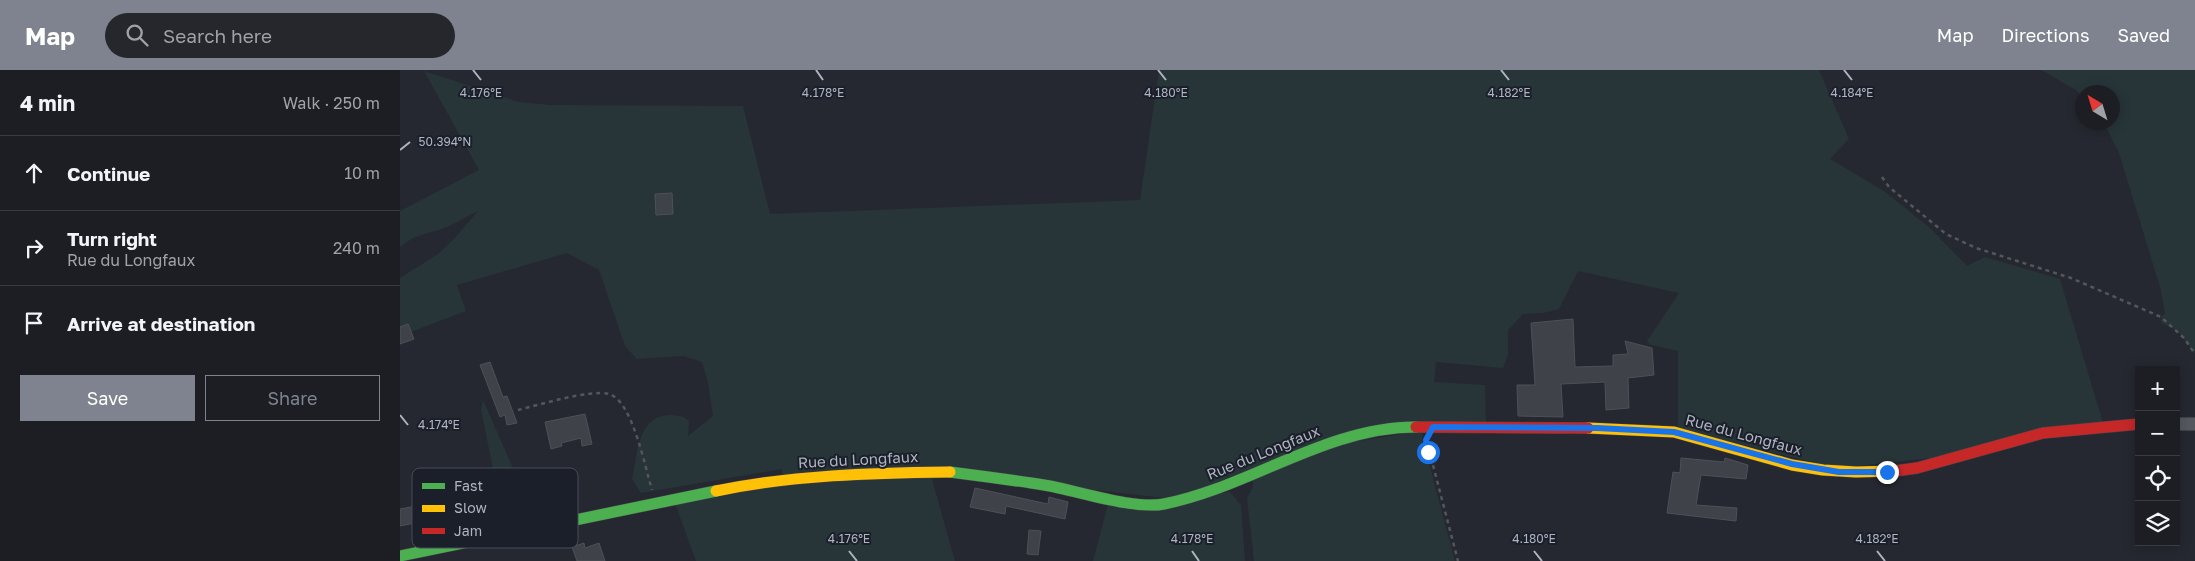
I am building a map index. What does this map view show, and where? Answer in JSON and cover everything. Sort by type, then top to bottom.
[{"type":"street","name":"Rue du Longfaux","points":[[578,518],[730,488],[802,478],[869,473],[930,472],[969,474],[1045,485],[1128,504],[1161,505],[1190,498],[1284,460],[1358,434],[1390,429],[1433,427],[1597,428],[1674,432],[1792,464],[1823,470],[1887,472],[1917,468],[2043,433],[2135,424]]},
{"type":"street","points":[[2180,424],[2195,424]]},
{"type":"street","name":"Rue du Longfaux","points":[[400,556],[438,548]]},
{"type":"path","points":[[1882,177],[1889,187],[1946,234],[1976,248],[2071,278],[2161,317],[2184,338],[2195,354]]},
{"type":"path","points":[[518,410],[592,393],[610,394],[617,398],[630,419],[656,502]]},
{"type":"path","points":[[1433,427],[1426,440],[1428,452],[1458,561]]},
{"type":"shaded area","points":[[1159,70],[1819,70],[1849,139],[1830,159],[1884,191],[1930,228],[1967,266],[1985,257],[2060,279],[2103,423],[1950,456],[1836,468],[1678,429],[1678,351],[1651,345],[1647,341],[1679,293],[1578,271],[1559,309],[1543,313],[1523,314],[1508,330],[1508,355],[1503,368],[1436,362],[1434,382],[1485,385],[1486,424],[1411,425],[1175,499],[930,472],[955,561],[696,561],[673,498],[783,480],[782,469],[641,493],[632,479],[638,448],[645,429],[651,421],[660,417],[679,416],[689,421],[688,436],[713,416],[708,383],[702,362],[683,356],[637,359],[625,346],[599,270],[567,253],[457,285],[466,311],[400,336],[400,278],[438,254],[478,211],[447,227],[411,239],[400,247],[400,211],[479,170],[424,71],[519,102],[550,105],[743,106],[770,214],[1140,200]]},
{"type":"shaded area","points":[[2041,70],[2195,70],[2195,354],[2178,331],[2161,323],[2161,317],[2165,313],[2160,287],[2119,153],[2108,130],[2120,130],[2120,85],[2075,85],[2075,89]]},
{"type":"shaded area","points":[[483,400],[513,468],[493,468],[481,410]]},
{"type":"shaded area","points":[[1424,430],[1423,444],[1455,561],[1254,561],[1247,498],[1253,487],[1253,475],[1325,447]]},
{"type":"shaded area","points":[[1230,492],[1241,505],[1245,561],[1093,561],[1108,504]]},
{"type":"building","points":[[672,193],[673,214],[656,215],[655,194]]},
{"type":"building","points":[[1573,319],[1575,367],[1613,366],[1613,355],[1628,354],[1625,341],[1652,348],[1654,375],[1628,378],[1629,408],[1606,410],[1605,382],[1561,384],[1563,417],[1518,416],[1517,385],[1535,385],[1531,323]]},
{"type":"building","points":[[408,324],[414,339],[400,344],[400,327]]},
{"type":"building","points":[[490,362],[503,397],[507,396],[517,423],[507,425],[505,415],[500,417],[480,365]]},
{"type":"building","points":[[585,414],[592,444],[582,446],[581,438],[561,443],[562,446],[551,449],[545,422]]},
{"type":"building","points":[[1681,458],[1724,462],[1725,458],[1748,465],[1746,479],[1701,475],[1696,505],[1737,508],[1736,521],[1667,513],[1673,472],[1680,473]]},
{"type":"building","points":[[975,488],[1048,504],[1049,497],[1068,502],[1065,519],[1006,506],[1005,514],[970,507]]},
{"type":"building","points":[[412,507],[412,524],[400,526],[400,509]]},
{"type":"building","points":[[1029,530],[1041,531],[1038,555],[1027,554]]},
{"type":"building","points":[[584,543],[585,548],[599,543],[605,561],[577,561],[572,548],[578,548],[578,545]]},
{"type":"traffic: fast","points":[[950,472],[1057,487],[1121,502],[1151,505],[1164,504],[1196,496],[1227,485],[1288,459],[1351,437],[1383,430],[1416,427]]},
{"type":"traffic: fast","points":[[578,519],[716,491]]},
{"type":"traffic: fast","points":[[400,556],[439,548]]},
{"type":"traffic: slow","points":[[1588,428],[1674,432],[1792,465],[1823,470],[1856,472],[1895,471]]},
{"type":"traffic: slow","points":[[716,491],[803,478],[862,474],[950,472]]},
{"type":"traffic: jam","points":[[1895,471],[1917,468],[2043,433],[2135,424]]},
{"type":"traffic: jam","points":[[1416,427],[1588,428]]},
{"type":"route","points":[[1428,452],[1426,440],[1433,427],[1623,429],[1674,432],[1792,464],[1823,470],[1887,472]]}]
